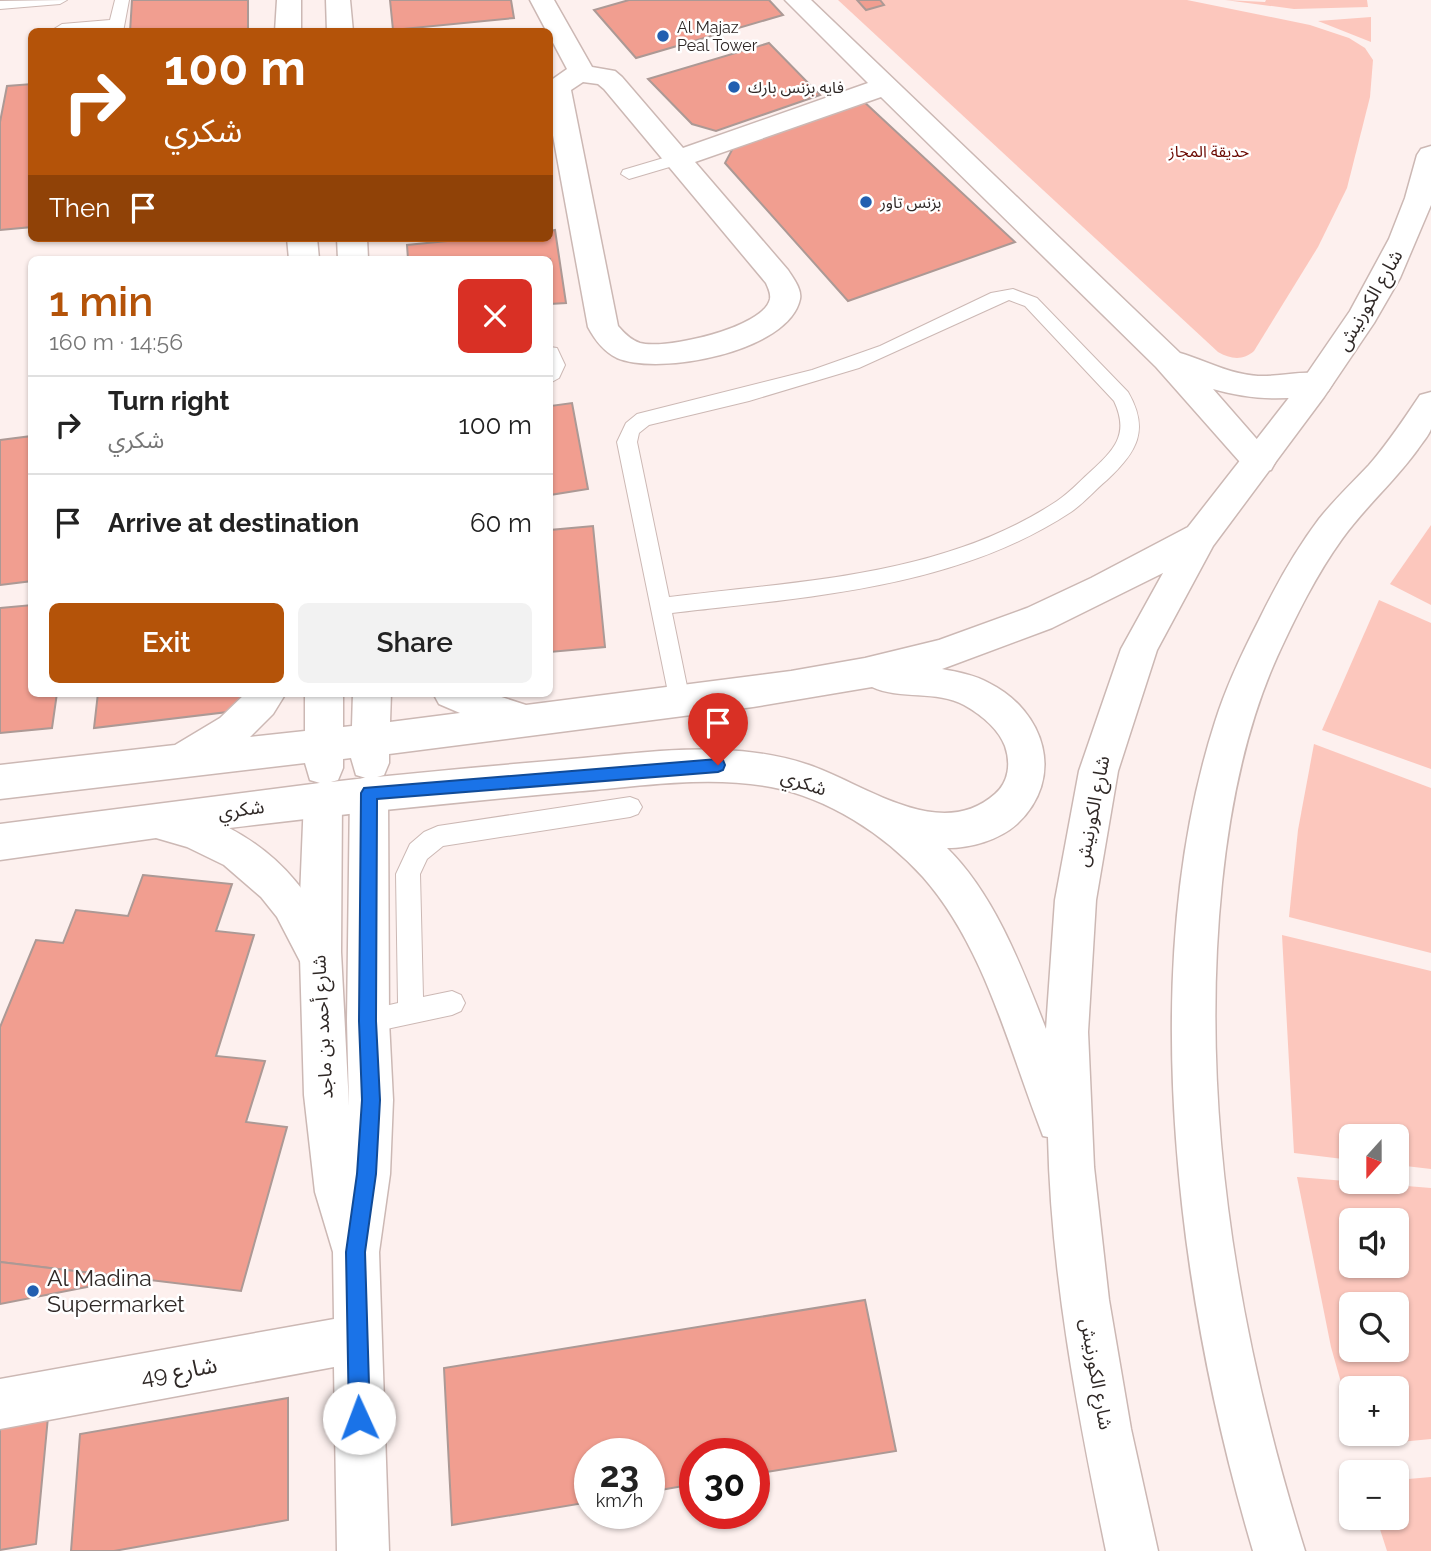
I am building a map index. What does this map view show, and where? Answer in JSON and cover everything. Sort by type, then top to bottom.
[{"type":"street","points":[[288,28],[289,0]]},
{"type":"street","points":[[338,0],[340,28]]},
{"type":"street","points":[[542,0],[583,74]]},
{"type":"street","points":[[797,0],[1167,359],[1259,461]]},
{"type":"street","points":[[583,74],[606,77],[677,159],[776,277],[784,289],[785,301],[778,313],[766,322],[716,345],[687,352],[642,354],[617,344],[603,327],[557,88],[562,81],[583,74]]},
{"type":"street","points":[[677,159],[886,86]]},
{"type":"street","name":"شارع الكورنيش","points":[[1132,1551],[1092,1355],[1074,1209],[1067,1079],[1070,961],[1082,856],[1101,762],[1126,677],[1161,603],[1200,536],[1317,383],[1377,292],[1399,250],[1416,208],[1431,155]]},
{"type":"street","points":[[1167,359],[1208,378],[1232,385],[1279,389],[1317,383]]},
{"type":"street","points":[[1269,1541],[1233,1369],[1209,1233],[1196,1110],[1193,999],[1199,898],[1212,807],[1232,725],[1260,653],[1294,587],[1332,528],[1383,471],[1426,416]]},
{"type":"street","points":[[0,782],[326,743],[532,722],[866,674],[940,655],[1010,631],[1075,604],[1200,536]]},
{"type":"street","points":[[866,674],[942,684],[973,692],[1006,715],[1019,731],[1028,757],[1025,784],[1010,808],[986,824],[954,831],[921,828],[872,811]]},
{"type":"street","points":[[175,761],[209,745],[239,724],[263,697]]},
{"type":"street","name":"شارع أحمد بن ماجد","points":[[324,697],[326,743],[318,953],[328,1140],[343,1215],[356,1252]]},
{"type":"street","name":"شارع أحمد بن ماجد","points":[[363,1551],[356,1252],[370,1136],[368,1021],[372,697]]},
{"type":"street","points":[[461,697],[492,711],[532,722]]},
{"type":"street","name":"شكري","points":[[0,842],[369,793],[718,765],[771,772],[823,787],[872,811],[921,849],[947,876],[976,918],[1071,1148]]},
{"type":"street","points":[[151,821],[206,836],[246,857],[290,900],[318,953]]},
{"type":"street","name":"شارع 49","points":[[0,1404],[358,1339]]},
{"type":"street","points":[[1092,1355],[1115,1395],[1129,1432],[1158,1551]]},
{"type":"lane","points":[[0,5],[60,0]]},
{"type":"lane","points":[[116,28],[122,0]]},
{"type":"lane","points":[[629,174],[677,159]]},
{"type":"lane","points":[[660,607],[881,577],[982,550],[1064,506],[1098,479],[1130,437],[1127,407],[1121,397],[1031,302],[1016,295],[1007,295],[916,338],[819,375],[713,405],[644,419],[634,425],[628,433],[627,442],[660,607],[679,701]]},
{"type":"lane","points":[[411,1012],[408,874],[412,858],[423,845],[438,836],[630,807]]},
{"type":"lane","points":[[368,1021],[452,1003]]},
{"type":"green space","name":"حديقة المجاز","points":[[838,0],[1187,0],[1310,25],[1349,38],[1365,48],[1373,60],[1370,97],[1347,188],[1318,247],[1254,351],[1236,358],[1218,352]]},
{"type":"green space","points":[[1225,0],[1367,0],[1368,7],[1294,9]]},
{"type":"green space","points":[[1371,17],[1371,42],[1318,21]]},
{"type":"green space","points":[[1431,525],[1431,605],[1390,584]]},
{"type":"green space","points":[[1379,600],[1431,623],[1431,769],[1322,730]]},
{"type":"green space","points":[[1314,744],[1431,788],[1431,953],[1289,917],[1298,830]]},
{"type":"green space","points":[[1282,935],[1431,971],[1431,1169],[1409,1166],[1409,1124],[1339,1124],[1339,1159],[1294,1153]]},
{"type":"green space","points":[[1297,1177],[1339,1180],[1339,1194],[1409,1194],[1409,1186],[1431,1188],[1431,1439],[1409,1441],[1409,1376],[1339,1376]]},
{"type":"green space","points":[[1431,1477],[1431,1551],[1387,1551],[1380,1530],[1409,1530],[1409,1479]]},
{"type":"building","points":[[132,0],[248,0],[248,28],[130,28]]},
{"type":"building","points":[[390,0],[511,0],[514,18],[413,28],[393,28]]},
{"type":"building","name":"Al Majaz Peal Tower","points":[[629,0],[769,0],[783,15],[636,58],[594,10]]},
{"type":"building","points":[[857,0],[880,0],[884,5],[866,10]]},
{"type":"building","name":"فايه بزنس بارك","points":[[769,43],[820,95],[716,131],[692,124],[648,79]]},
{"type":"building","points":[[28,84],[28,227],[0,230],[0,122],[7,86]]},
{"type":"building","name":"بزنس تاور","points":[[861,99],[1015,242],[848,301],[725,163],[733,148]]},
{"type":"building","points":[[553,230],[566,303],[553,304],[553,256],[408,256],[407,245],[437,242],[553,242]]},
{"type":"building","points":[[572,403],[588,489],[553,495],[553,406]]},
{"type":"building","points":[[28,436],[28,582],[0,585],[0,440]]},
{"type":"building","points":[[593,526],[605,647],[553,652],[553,530]]},
{"type":"building","points":[[28,605],[28,697],[56,697],[52,728],[0,733],[0,608]]},
{"type":"building","points":[[98,697],[245,697],[244,710],[94,728]]},
{"type":"building","points":[[143,875],[232,884],[216,931],[254,935],[216,1056],[265,1061],[246,1122],[287,1127],[241,1291],[0,1262],[0,1027],[36,940],[63,943],[76,910],[128,916]]},
{"type":"building","name":"Al Madina Supermarket","points":[[0,1262],[133,1278],[0,1304]]},
{"type":"building","points":[[865,1300],[896,1451],[770,1471],[770,1438],[679,1438],[679,1487],[665,1489],[665,1438],[574,1438],[574,1505],[452,1525],[444,1368]]},
{"type":"building","points":[[288,1398],[288,1520],[114,1551],[71,1551],[80,1434]]},
{"type":"building","points":[[48,1417],[36,1544],[0,1550],[0,1426]]},
{"type":"place","name":"Al Majaz Peal Tower","points":[[663,36]]},
{"type":"place","name":"فايه بزنس بارك","points":[[734,87]]},
{"type":"place","name":"بزنس تاور","points":[[866,202]]},
{"type":"place","name":"Al Madina Supermarket","points":[[33,1291]]},
{"type":"route","points":[[359,1418],[356,1252],[367,1174],[371,1100],[368,1021],[369,793],[718,765]]}]
